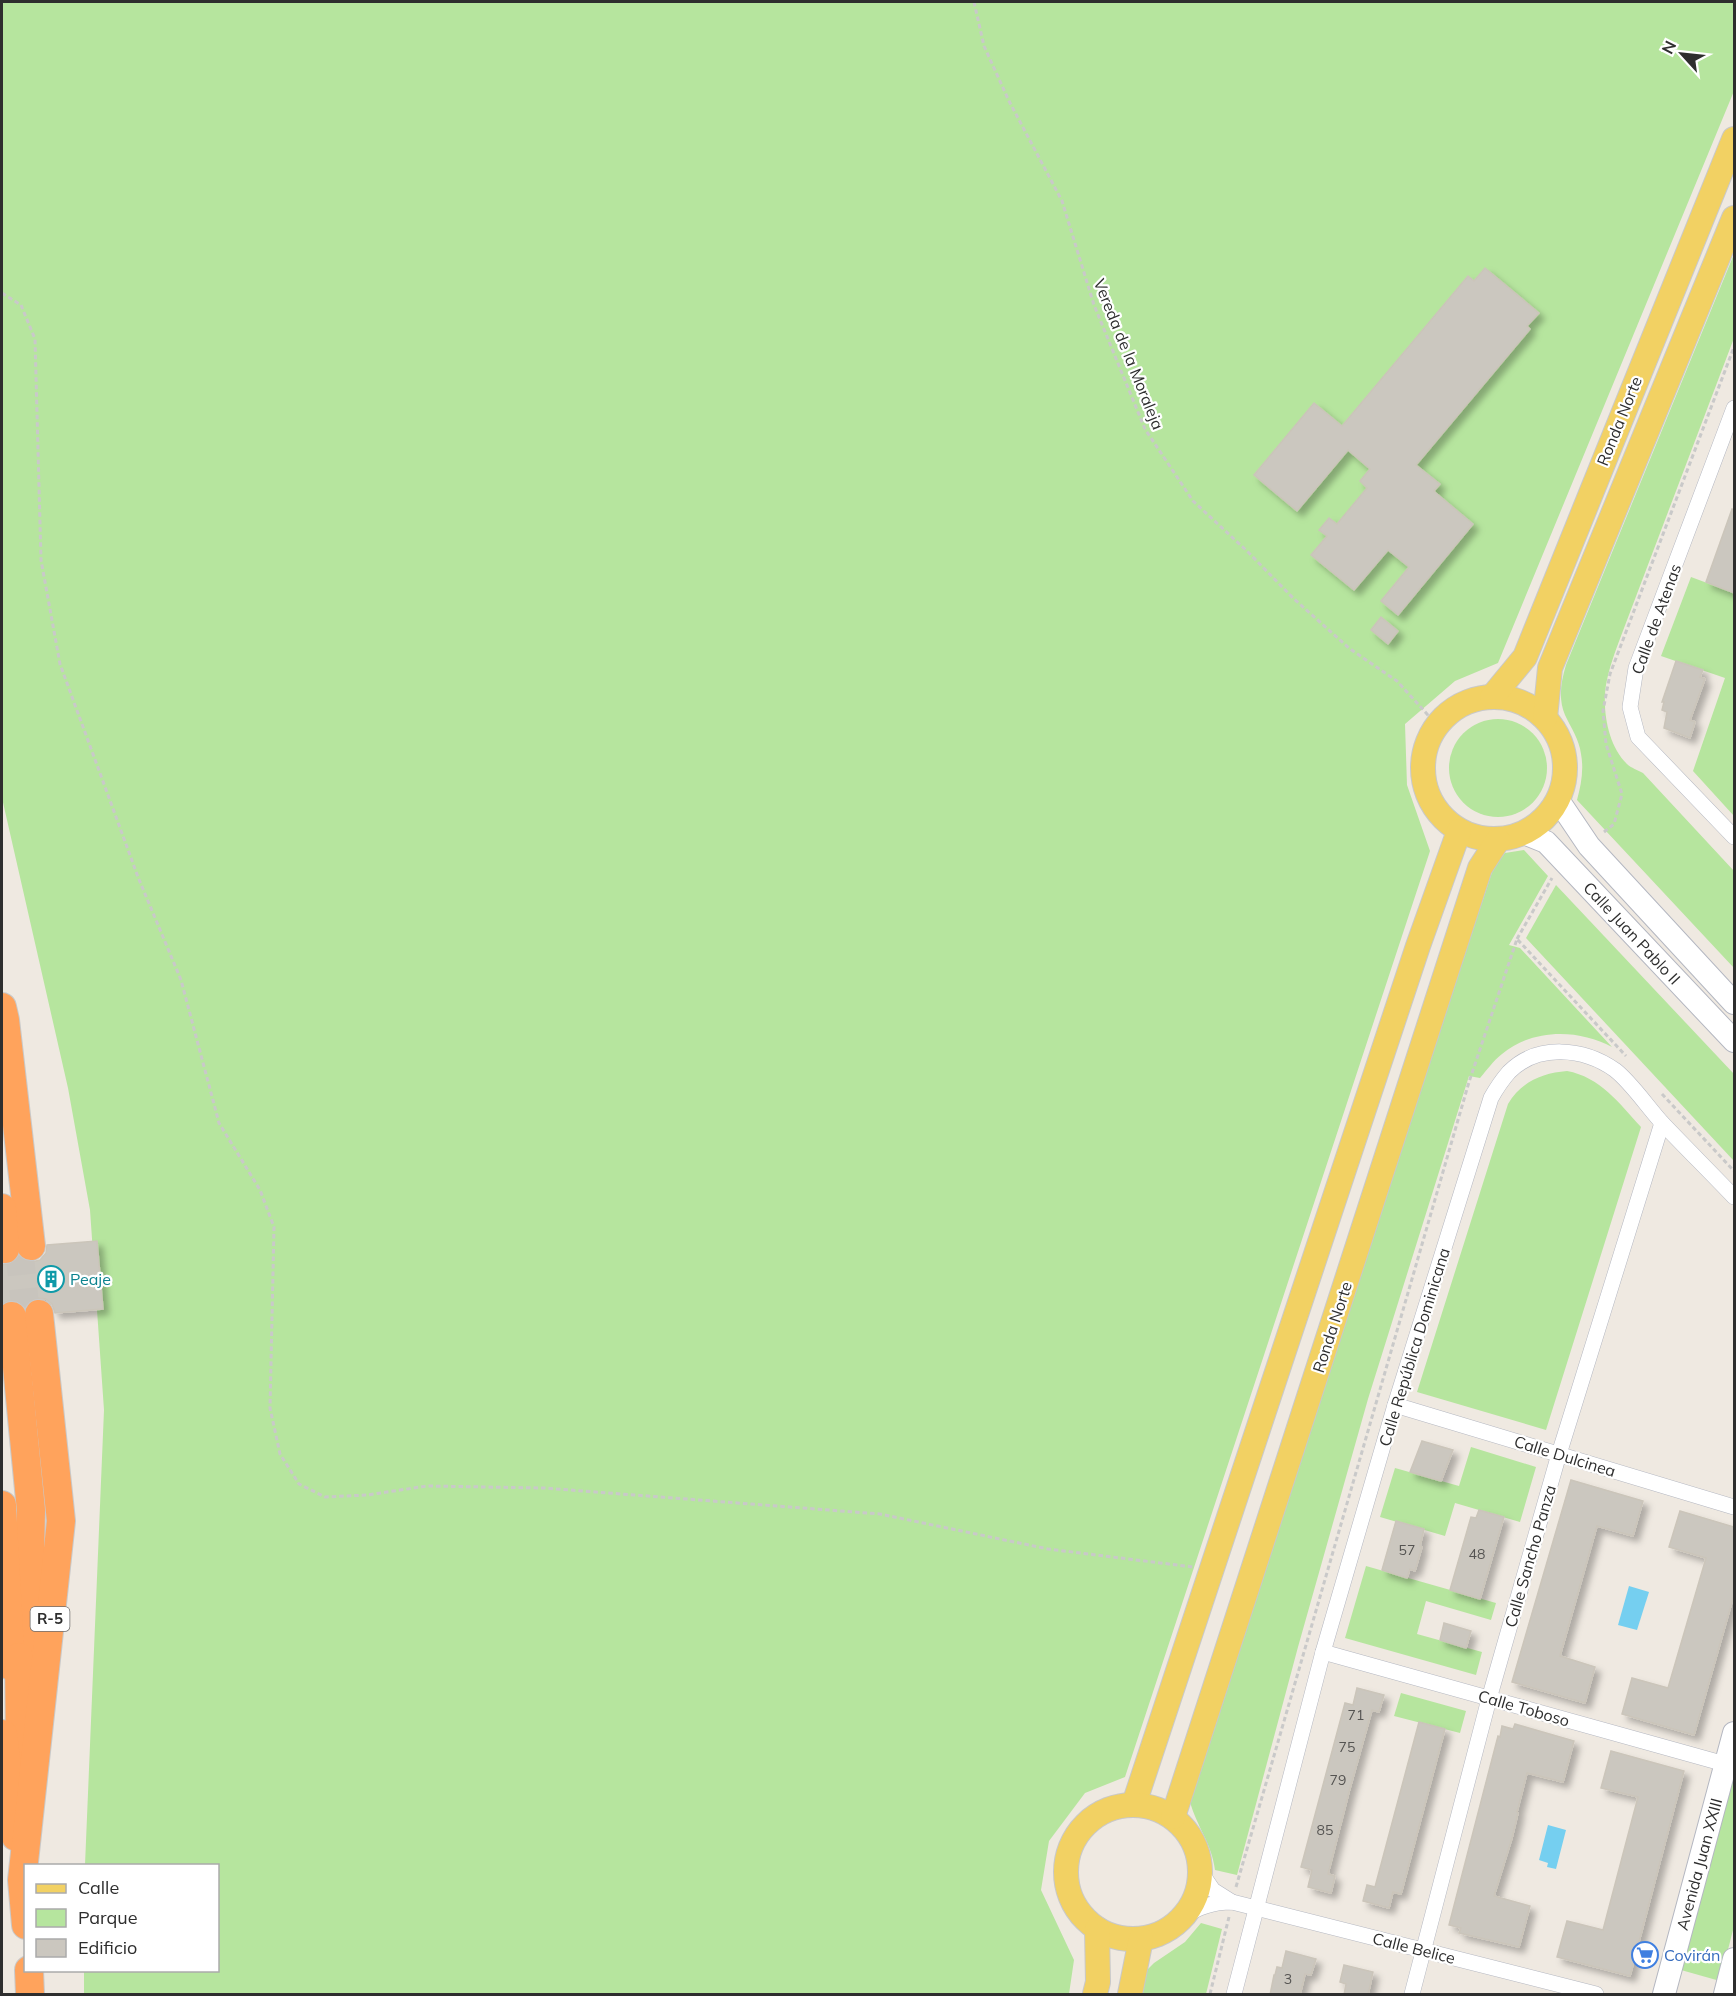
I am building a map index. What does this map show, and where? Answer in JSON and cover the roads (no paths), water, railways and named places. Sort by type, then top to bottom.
[{"type":"highway","points":[[2,1007],[5,1020],[19,1247]]},
{"type":"highway","points":[[2,1084],[19,1247]]},
{"type":"highway","points":[[2,1208],[19,1247]]},
{"type":"highway","name":"R-5","points":[[22,1880],[61,1521],[26,1315]]},
{"type":"highway","name":"R-5","points":[[2,1351],[17,1512],[22,1880]]},
{"type":"highway","name":"R-5","points":[[2,1505],[22,1880]]},
{"type":"highway","name":"R-5","points":[[2,1650],[24,1902]]},
{"type":"highway","name":"R-5","points":[[2,1725],[22,1880]]},
{"type":"highway","name":"R-5","points":[[2,1759],[22,1880]]},
{"type":"highway","name":"R-5","points":[[2,1783],[22,1880]]},
{"type":"highway","name":"R-5","points":[[2,1798],[22,1880]]},
{"type":"highway","name":"R-5","points":[[2,1810],[22,1880]]},
{"type":"highway","points":[[29,1972],[30,1995]]},
{"type":"main road","name":"Ronda Norte","points":[[1492,697],[1525,657],[1734,139]]},
{"type":"main road","name":"Ronda Norte","points":[[1545,718],[1550,668],[1734,218]]},
{"type":"main road","points":[[1492,697],[1511,699],[1530,706],[1545,718],[1558,736],[1565,757],[1564,779],[1558,800],[1544,819],[1524,833],[1498,840],[1478,838],[1459,831],[1440,816],[1427,795],[1422,771],[1425,747],[1437,725],[1455,708],[1473,700],[1492,697]]},
{"type":"main road","name":"Calle Juan Pablo II","points":[[1558,800],[1589,846],[1734,1004]]},
{"type":"main road","points":[[1134,1804],[1418,946],[1459,831]]},
{"type":"main road","name":"Calle Juan Pablo II","points":[[1524,833],[1546,842],[1734,1041]]},
{"type":"main road","name":"Ronda Norte","points":[[1173,1817],[1480,868],[1498,840]]},
{"type":"main road","name":"Avenida Juan XXIII","points":[[1664,1995],[1734,1733]]},
{"type":"main road","points":[[1134,1804],[1155,1807],[1173,1817],[1187,1831],[1196,1847],[1200,1871],[1199,1885],[1192,1905],[1182,1917],[1162,1933],[1142,1939],[1118,1938],[1097,1929],[1080,1915],[1069,1896],[1065,1874],[1068,1852],[1078,1833],[1093,1817],[1112,1807],[1134,1804]]},
{"type":"main road","points":[[1095,1995],[1098,1982],[1097,1929]]},
{"type":"main road","points":[[1130,1995],[1142,1939]]},
{"type":"main road","points":[[1725,1995],[1734,1959]]},
{"type":"street","name":"Calle de Atenas","points":[[1734,408],[1636,668],[1630,707],[1638,736],[1734,837]]},
{"type":"street","name":"Calle República Dominicana","points":[[1234,1995],[1323,1652],[1395,1405],[1491,1098],[1510,1071],[1525,1060],[1545,1053],[1565,1051],[1585,1055],[1617,1072],[1662,1123],[1734,1197]]},
{"type":"street","name":"Calle Sancho Panza","points":[[1412,1995],[1489,1698],[1559,1454],[1662,1123]]},
{"type":"street","name":"Calle Dulcinea","points":[[1395,1405],[1734,1507]]},
{"type":"street","name":"Calle Toboso","points":[[1323,1652],[1725,1764]]},
{"type":"street","name":"Calle Belice","points":[[1200,1871],[1213,1890],[1232,1902]]},
{"type":"street","name":"Calle Belice","points":[[1182,1917],[1206,1905],[1232,1902],[1596,1995]]},
{"type":"water","points":[[1629,1586],[1649,1592],[1637,1630],[1618,1625]]},
{"type":"water","points":[[1548,1825],[1566,1830],[1556,1869],[1547,1867],[1548,1863],[1539,1860]]},
{"type":"tunnel","points":[[19,1247],[26,1315]]},
{"type":"place","name":"Peaje","points":[[51,1279]]},
{"type":"place","name":"Covirán","points":[[1645,1955]]}]
